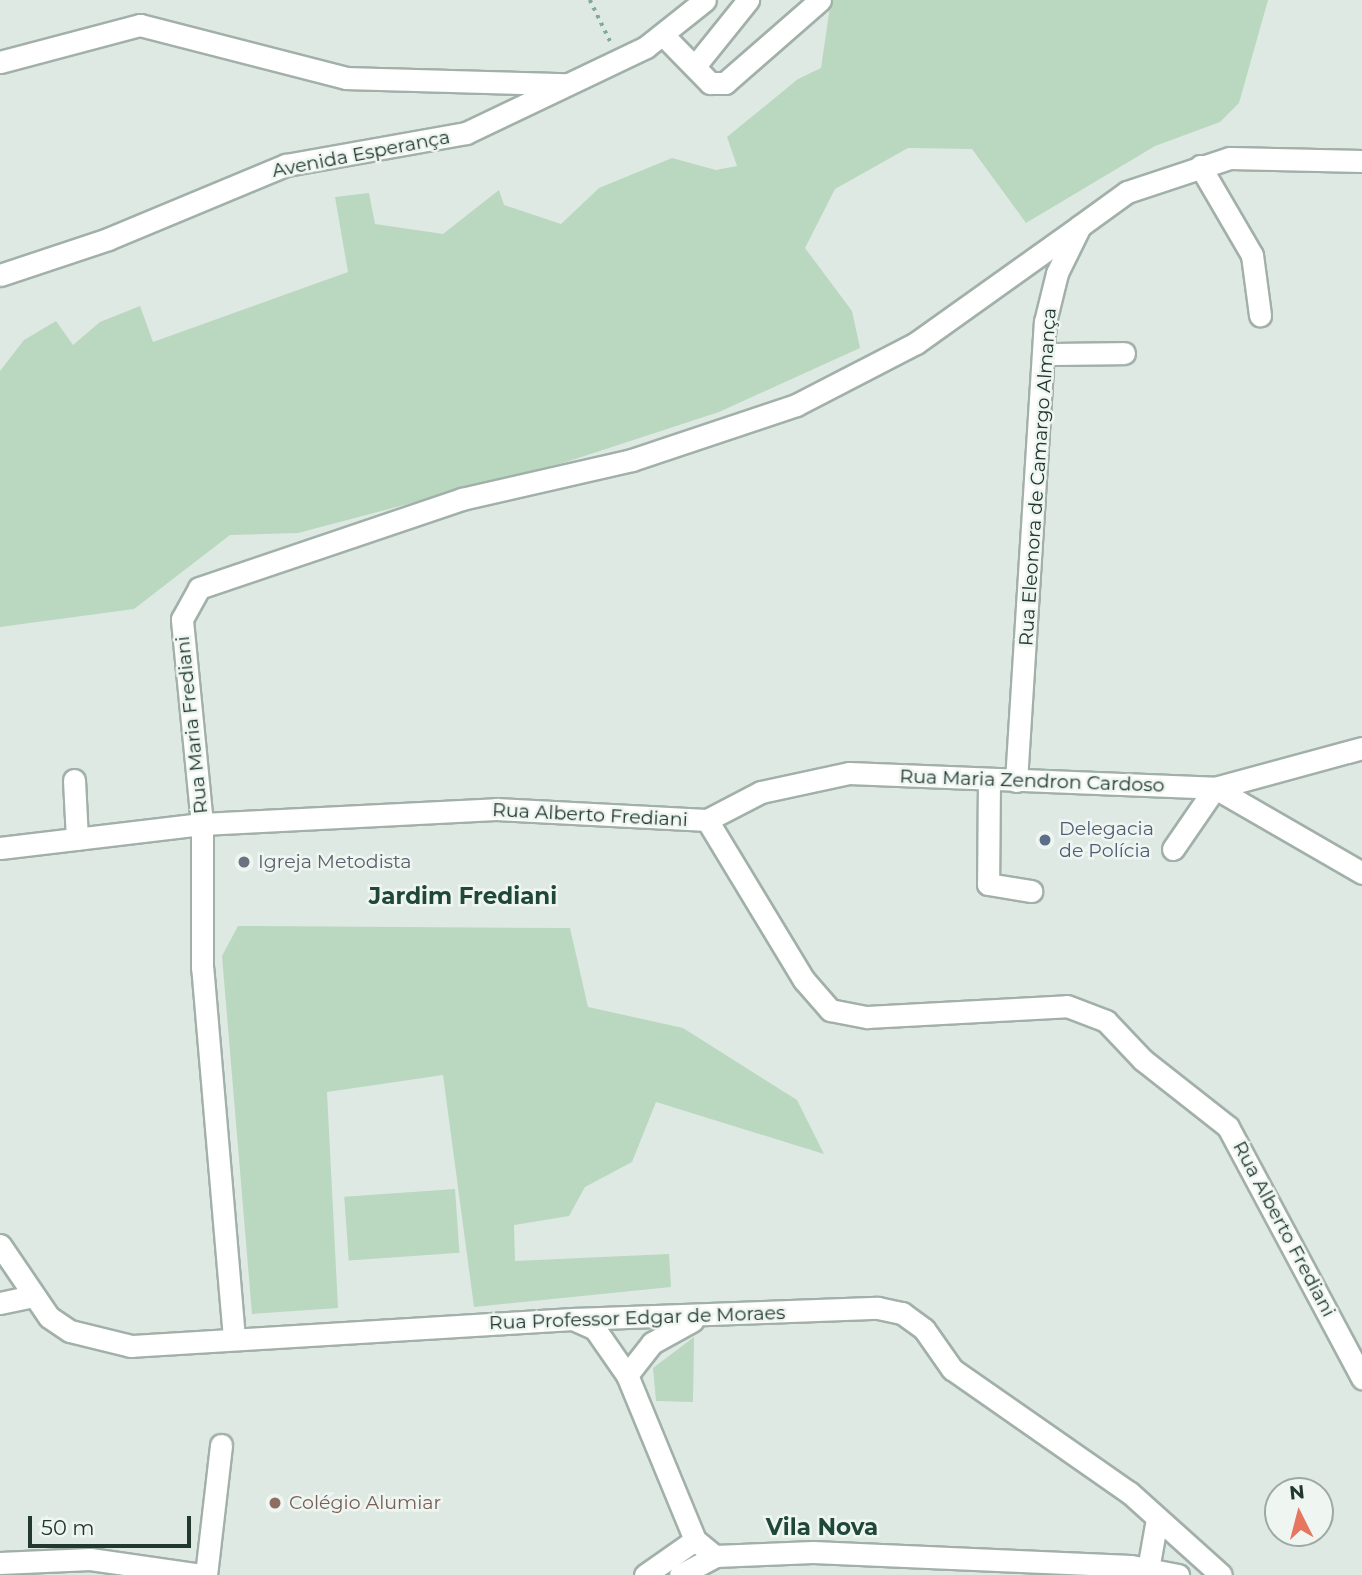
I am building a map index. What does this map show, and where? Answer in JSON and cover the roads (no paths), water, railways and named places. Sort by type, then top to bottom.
[{"type":"street","name":"Avenida Esperança","points":[[0,275],[108,239],[286,165],[466,132],[664,36],[705,0]]},
{"type":"street","points":[[695,66],[748,0]]},
{"type":"street","points":[[664,36],[710,83],[725,83],[820,0]]},
{"type":"street","points":[[0,62],[140,25],[346,78],[566,84]]},
{"type":"street","name":"Rua Eleonora de Camargo Almança","points":[[1016,780],[1044,354],[1057,273],[1080,226],[1127,192],[1230,158],[1362,161]]},
{"type":"street","points":[[1200,166],[1252,255],[1260,315]]},
{"type":"street","name":"Rua Maria Frediani","points":[[202,824],[182,619],[199,588],[462,499],[632,460],[796,405],[916,343],[1080,226]]},
{"type":"street","points":[[1044,354],[1124,353]]},
{"type":"street","name":"Rua Maria Zendron Cardoso","points":[[707,820],[761,792],[849,773],[1215,788],[1362,748]]},
{"type":"street","points":[[989,779],[988,884],[1031,891]]},
{"type":"street","points":[[74,780],[77,839]]},
{"type":"street","points":[[1173,849],[1215,788],[1362,873]]},
{"type":"street","name":"Rua Alberto Frediani","points":[[0,848],[202,824],[496,809],[707,820],[804,980],[830,1010],[867,1017],[1087,1010],[1187,1090],[1241,1147],[1362,1378]]},
{"type":"street","points":[[202,824],[202,968],[234,1338]]},
{"type":"street","name":"Rua Professor Edgar de Moraes","points":[[0,1245],[32,1296],[70,1331],[103,1343],[573,1319],[878,1308],[902,1312],[924,1329],[952,1369],[1084,1458],[1221,1575]]},
{"type":"street","points":[[0,1303],[32,1296]]},
{"type":"street","points":[[626,1375],[668,1330],[710,1315]]},
{"type":"street","points":[[573,1319],[595,1329],[626,1375],[695,1540],[715,1556]]},
{"type":"street","points":[[0,1563],[90,1559],[205,1575],[221,1445]]},
{"type":"street","points":[[1148,1572],[1157,1519]]},
{"type":"street","points":[[645,1575],[695,1540]]},
{"type":"street","points":[[680,1575],[715,1556],[813,1552],[1178,1575]]},
{"type":"place","name":"Delegacia de Polícia","points":[[1045,840]]},
{"type":"place","name":"Igreja Metodista","points":[[244,862]]},
{"type":"place","name":"Colégio Alumiar","points":[[275,1503]]},
{"type":"district","name":"Jardim Frediani","points":[[463,896]]},
{"type":"district","name":"Vila Nova","points":[[822,1527]]}]
